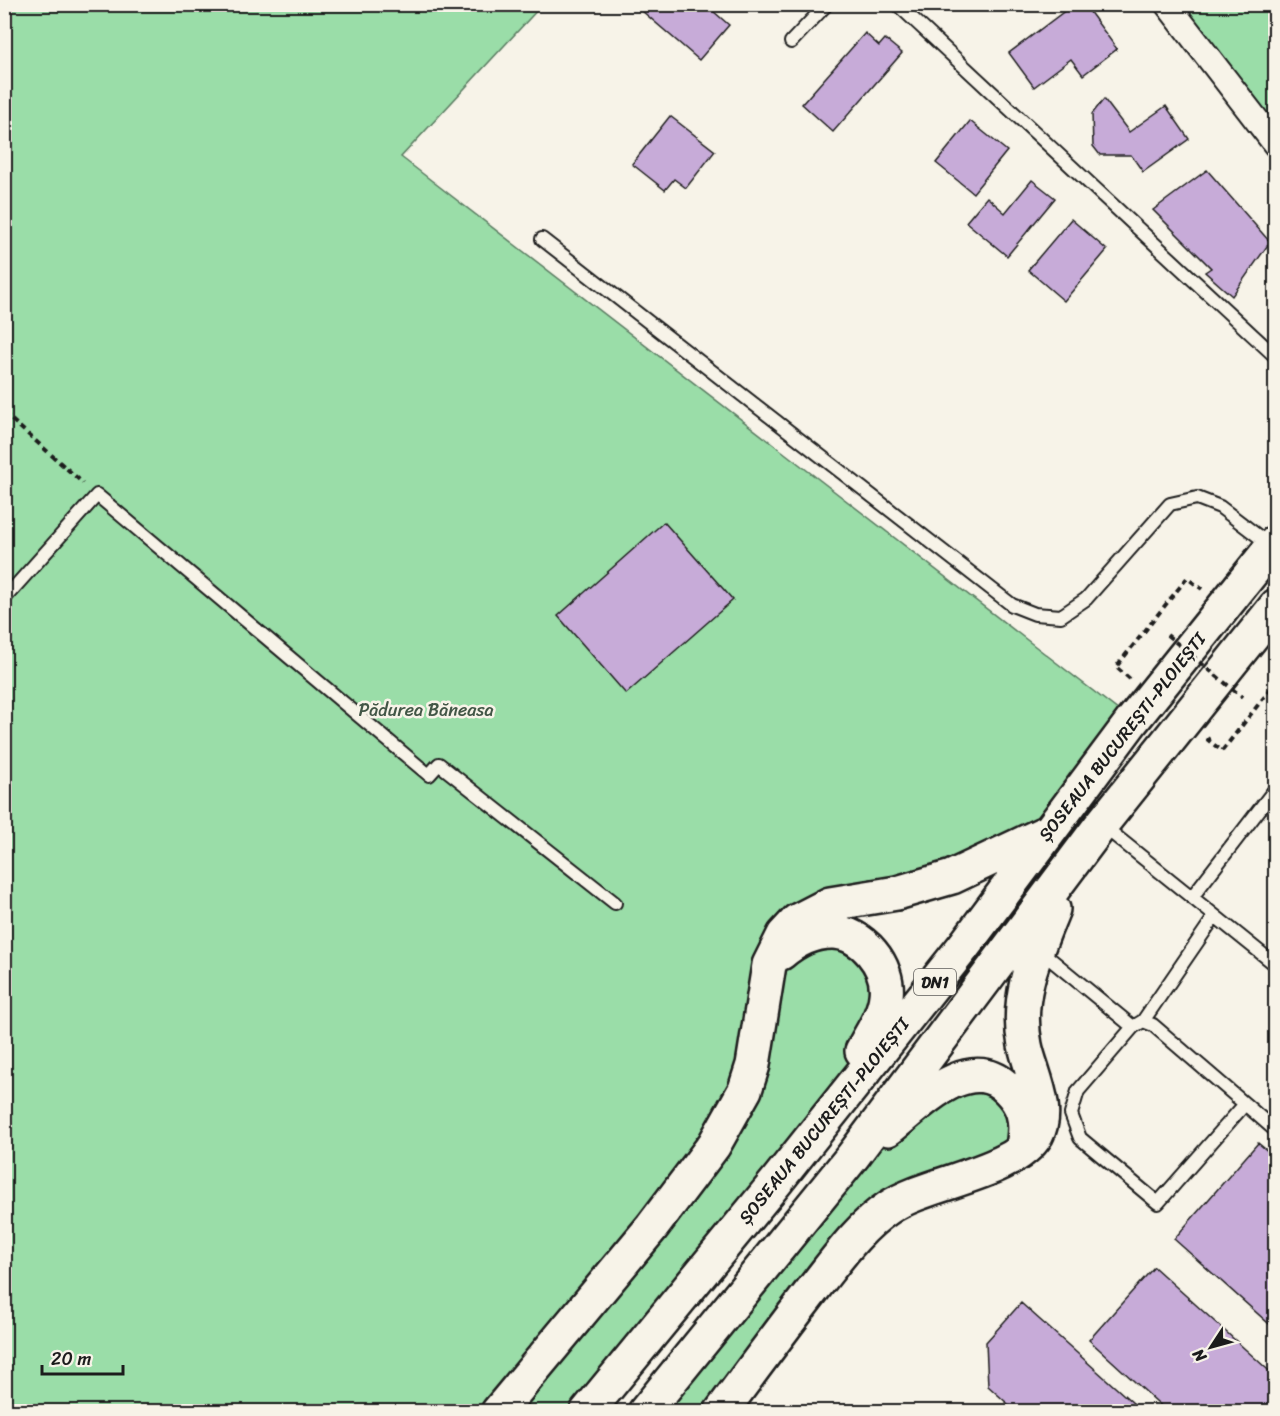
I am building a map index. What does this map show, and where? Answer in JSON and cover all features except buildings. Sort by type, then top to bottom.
[{"type":"highway","name":"ȘOSEAUA BUCUREȘTI-PLOIEȘTI","points":[[587,1412],[776,1182],[964,946],[1132,721],[1274,544]]},
{"type":"highway","name":"ȘOSEAUA BUCUREȘTI-PLOIEȘTI","points":[[645,1412],[853,1156],[1101,825],[1275,606]]},
{"type":"highway","points":[[498,1412],[652,1227],[714,1145],[745,1090],[753,1065],[769,965],[784,935],[797,921],[830,904],[897,893],[952,877],[1048,832]]},
{"type":"highway","points":[[721,1412],[842,1252],[875,1218],[905,1198],[992,1167],[1020,1151],[1037,1134],[1041,1125],[1039,1095],[1025,1047],[1022,1010],[1027,979],[1037,948],[1070,866]]},
{"type":"highway","points":[[769,965],[800,939],[832,932],[848,935],[864,945],[882,967],[886,995],[878,1023],[818,1129]]},
{"type":"highway","points":[[853,1156],[940,1089],[960,1078],[975,1074],[992,1078],[1016,1098],[1023,1110],[1026,1125],[1020,1151]]},
{"type":"street","points":[[1167,4],[1275,145]]},
{"type":"lane","points":[[791,42],[827,4]]},
{"type":"lane","points":[[897,4],[1275,357]]},
{"type":"lane","points":[[542,239],[1020,608],[1035,614],[1061,616],[1086,599],[1170,504],[1197,498],[1220,507],[1274,544]]},
{"type":"lane","points":[[4,599],[97,495],[429,775],[439,764],[615,903]]},
{"type":"lane","points":[[1192,897],[1275,788]]},
{"type":"lane","points":[[1101,825],[1275,965]]},
{"type":"lane","points":[[1215,916],[1138,1024],[1078,1091],[1071,1114],[1080,1138],[1154,1202],[1162,1201],[1245,1104]]},
{"type":"lane","points":[[1037,948],[1138,1024],[1153,1025],[1275,1131]]},
{"type":"path","points":[[4,413],[97,495]]},
{"type":"path","points":[[1138,670],[1130,679],[1116,668],[1187,578],[1203,590],[1196,599]]},
{"type":"path","points":[[1160,644],[1167,635],[1242,697],[1235,705]]},
{"type":"path","points":[[1215,732],[1208,740],[1222,751],[1275,682]]},
{"type":"green space","name":"Pădurea Băneasa","points":[[5,5],[542,5],[401,157],[1132,721],[1048,832],[897,893],[800,939],[875,956],[864,1046],[587,1411],[5,1412]]},
{"type":"green space","points":[[1181,5],[1275,5],[1275,127]]},
{"type":"green space","points":[[992,1078],[1024,1140],[905,1198],[721,1411],[645,1412],[853,1156],[940,1089]]}]
